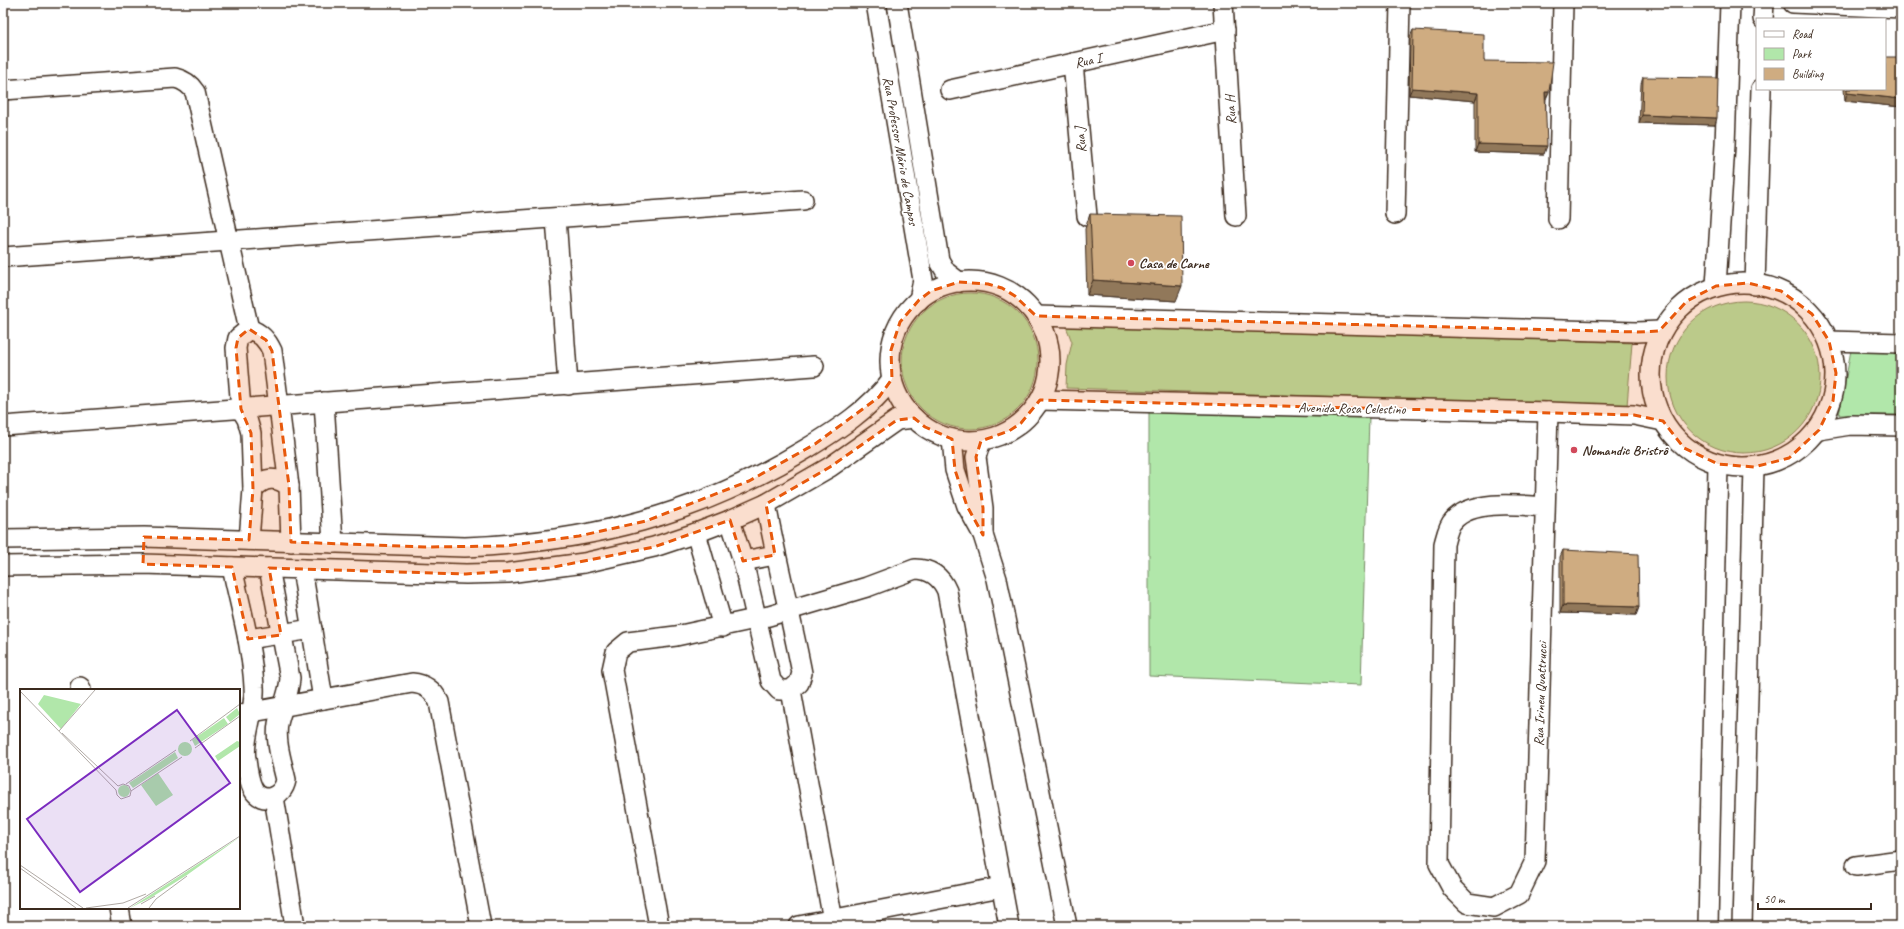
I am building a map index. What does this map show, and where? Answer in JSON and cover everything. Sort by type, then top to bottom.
[{"type":"street","name":"Rua Professor Mário de Campos","points":[[876,3],[923,280],[919,300]]},
{"type":"street","name":"Rua Professor Mário de Campos","points":[[897,3],[939,260],[946,272],[959,282]]},
{"type":"street","name":"Rua H","points":[[1223,3],[1236,216]]},
{"type":"street","points":[[1395,214],[1400,3]]},
{"type":"street","points":[[1558,219],[1563,3]]},
{"type":"street","points":[[1716,286],[1725,145],[1730,3]]},
{"type":"street","points":[[1764,3],[1764,18]]},
{"type":"street","points":[[1793,3],[1901,8]]},
{"type":"street","name":"Rua I","points":[[950,90],[1225,30]]},
{"type":"street","name":"Rua J","points":[[1073,64],[1087,216]]},
{"type":"street","points":[[3,90],[175,78],[187,82],[195,92],[249,329]]},
{"type":"street","points":[[1755,285],[1761,90]]},
{"type":"street","points":[[3,257],[804,200]]},
{"type":"street","points":[[556,218],[568,384]]},
{"type":"street","points":[[959,282],[988,284],[1002,288],[1015,296],[1036,316],[1048,343],[1050,358],[1046,387],[1040,400],[1021,423],[996,437],[981,441],[952,439],[931,431],[914,418],[904,406],[892,379],[890,364],[894,336],[900,322],[919,300],[945,286],[959,282]]},
{"type":"street","points":[[1748,283],[1755,285],[1781,291],[1812,314],[1829,342],[1836,373],[1833,401],[1819,430],[1789,458],[1754,467],[1718,464],[1684,448],[1656,412],[1649,380],[1653,350],[1659,331],[1687,301],[1716,286],[1748,283]]},
{"type":"street","points":[[1036,316],[1637,332],[1659,331]]},
{"type":"street","points":[[249,329],[262,335],[270,345],[289,486],[291,542]]},
{"type":"street","points":[[249,329],[241,334],[236,342],[241,409],[247,419],[251,433],[253,489],[249,540]]},
{"type":"street","points":[[1829,342],[1901,343]]},
{"type":"street","points":[[3,426],[814,366]]},
{"type":"street","points":[[3,539],[144,536],[425,547],[505,546],[545,542],[593,534],[646,521],[715,496],[781,464],[848,422],[879,397],[892,379]]},
{"type":"street","name":"Avenida Rosa Celestino","points":[[1040,400],[1548,412],[1634,415],[1663,421]]},
{"type":"street","points":[[324,402],[334,543]]},
{"type":"street","name":"Rua Irineu Quattrucci","points":[[1545,507],[1505,505],[1473,508],[1453,521],[1444,544],[1439,864],[1452,888],[1468,903],[1494,907],[1519,894],[1535,861],[1548,412]]},
{"type":"street","points":[[3,566],[143,564],[424,574],[466,574],[549,568],[619,556],[654,547],[730,520],[766,504],[830,467],[897,420],[914,418]]},
{"type":"street","points":[[1819,430],[1850,425],[1901,426]]},
{"type":"street","points":[[952,439],[955,470],[967,506],[983,535],[997,579],[1067,926]]},
{"type":"street","points":[[981,441],[976,457],[983,508],[983,535]]},
{"type":"street","points":[[1708,926],[1718,464]]},
{"type":"street","points":[[1742,926],[1754,467]]},
{"type":"street","points":[[253,489],[263,481],[269,479],[276,479],[289,486]]},
{"type":"street","points":[[730,520],[743,561],[771,681],[779,690],[791,690],[799,684],[802,673],[790,610],[775,555],[766,504]]},
{"type":"street","points":[[646,521],[654,547]]},
{"type":"street","points":[[696,533],[723,627]]},
{"type":"street","points":[[143,564],[144,536]]},
{"type":"street","points":[[424,574],[425,547]]},
{"type":"street","points":[[743,561],[775,555]]},
{"type":"street","points":[[232,567],[248,639],[254,687],[246,713],[245,758],[254,789],[262,797],[274,797],[283,790],[286,780],[277,730],[289,688],[290,678],[269,568]]},
{"type":"street","points":[[659,926],[612,670],[612,664],[616,652],[628,642],[723,627],[756,619],[867,587],[915,569],[931,572],[941,580],[947,591],[1009,926]]},
{"type":"street","points":[[302,570],[323,699]]},
{"type":"street","points":[[248,639],[312,629]]},
{"type":"street","points":[[246,713],[412,682],[423,685],[436,697],[440,710],[481,926]]},
{"type":"street","points":[[791,690],[834,923]]},
{"type":"street","points":[[274,797],[295,926]]},
{"type":"street","points":[[1856,866],[1901,860]]},
{"type":"street","points":[[799,926],[834,923],[1002,887]]},
{"type":"street","points":[[119,909],[122,926]]},
{"type":"highlighted area","points":[[959,282],[988,284],[1002,288],[1015,296],[1036,316],[1637,332],[1659,331],[1687,301],[1716,286],[1748,283],[1781,291],[1812,314],[1829,341],[1836,373],[1833,401],[1819,430],[1789,458],[1754,467],[1718,464],[1684,448],[1663,421],[1634,415],[1040,400],[1021,423],[1009,431],[981,441],[976,457],[983,508],[983,535],[967,506],[955,470],[952,439],[925,427],[914,418],[897,420],[830,467],[766,504],[775,555],[743,561],[730,520],[654,547],[549,568],[466,574],[269,568],[281,635],[248,639],[232,567],[143,564],[144,537],[249,540],[253,489],[251,433],[241,409],[236,348],[238,338],[249,329],[266,340],[272,351],[289,486],[291,542],[425,547],[505,546],[579,536],[646,521],[749,481],[815,444],[879,397],[892,379],[891,350],[900,322],[919,300],[931,291]]},
{"type":"green space","points":[[963,293],[977,293],[996,298],[1008,304],[1023,318],[1033,335],[1037,348],[1037,374],[1033,387],[1027,399],[1013,414],[1008,418],[990,426],[977,429],[963,429],[944,424],[932,418],[917,404],[913,399],[905,381],[902,368],[902,354],[907,335],[913,323],[927,308],[932,304],[950,296]]},
{"type":"green space","points":[[1751,301],[1773,306],[1793,318],[1803,328],[1815,348],[1819,362],[1819,392],[1815,406],[1803,426],[1793,436],[1773,448],[1759,452],[1737,453],[1715,448],[1695,436],[1685,426],[1673,406],[1669,392],[1668,370],[1673,348],[1685,328],[1695,318],[1715,306],[1729,302]]},
{"type":"green space","points":[[1064,321],[1632,343],[1627,406],[1066,388],[1067,365],[1072,342]]},
{"type":"green space","points":[[1851,350],[1901,351],[1901,415],[1839,415]]},
{"type":"green space","points":[[1149,411],[1369,417],[1361,685],[1149,676]]},
{"type":"building","points":[[1413,30],[1484,34],[1484,61],[1553,62],[1549,92],[1545,92],[1547,146],[1478,144],[1478,93],[1412,88]]},
{"type":"building","points":[[1886,57],[1901,57],[1901,99],[1847,93],[1847,90],[1886,90]]},
{"type":"building","points":[[1643,77],[1718,78],[1717,118],[1642,115]]},
{"type":"building","name":"Casa de Carne","points":[[1090,214],[1181,216],[1182,286],[1093,280]]},
{"type":"building","points":[[1563,550],[1638,554],[1639,607],[1563,605]]},
{"type":"place","name":"Casa de Carne","points":[[1131,263]]},
{"type":"place","name":"Nomandic Bristrô","points":[[1574,450]]}]
